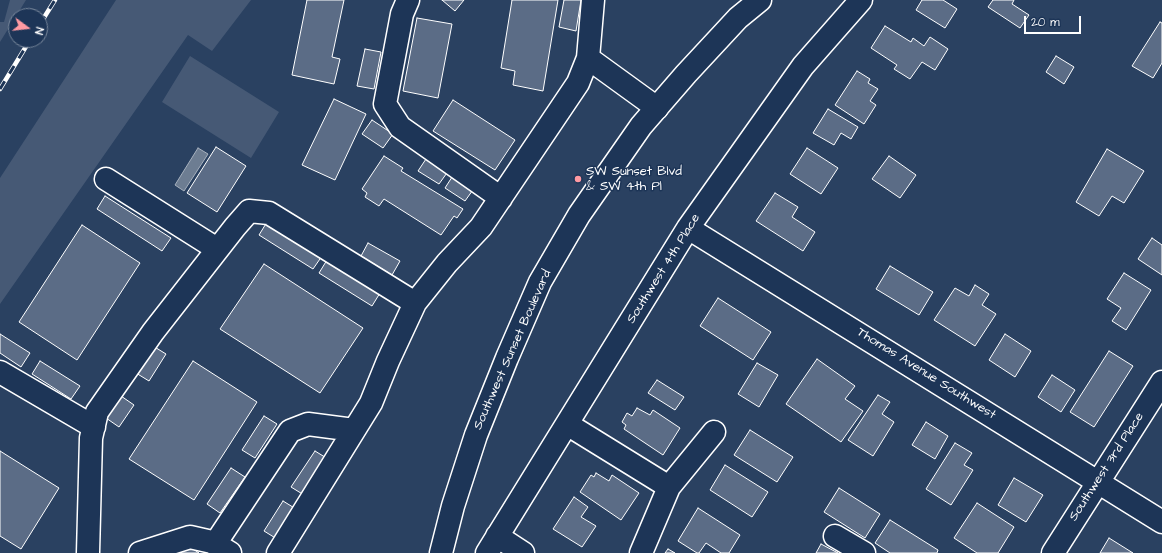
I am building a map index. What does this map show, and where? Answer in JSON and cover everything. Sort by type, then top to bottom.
[{"type":"street","points":[[408,0],[402,14],[385,104],[400,127],[501,198]]},
{"type":"street","points":[[278,553],[371,403],[415,303],[448,263],[481,227],[578,83],[588,58],[593,0]]},
{"type":"street","name":"Southwest Sunset Boulevard","points":[[441,553],[453,506],[476,435],[540,282],[579,216],[641,126],[686,74],[738,18],[760,0]]},
{"type":"street","name":"Southwest 4th Place","points":[[492,545],[688,228],[803,66],[861,0]]},
{"type":"street","points":[[588,58],[657,108]]},
{"type":"street","points":[[106,179],[217,249]]},
{"type":"street","points":[[88,553],[91,438],[97,412],[153,332],[217,249],[249,212],[270,213],[415,303]]},
{"type":"street","name":"Thomas Avenue Southwest","points":[[688,228],[1162,522]]},
{"type":"street","points":[[0,372],[94,427]]},
{"type":"street","name":"Southwest 3rd Place","points":[[1053,553],[1162,382]]},
{"type":"street","points":[[140,553],[190,537],[223,549],[290,430],[308,424],[354,430]]},
{"type":"street","points":[[567,424],[669,487]]},
{"type":"street","points":[[640,553],[669,487],[714,432]]},
{"type":"street","points":[[835,536],[864,553]]},
{"type":"street","points":[[492,545],[523,553]]},
{"type":"shaded area","points":[[10,0],[26,0],[21,8],[8,8],[8,29],[0,42],[0,22],[4,22]]},
{"type":"shaded area","points":[[116,0],[251,0],[212,51],[188,35],[0,304],[0,178]]},
{"type":"shaded area","points":[[190,56],[279,112],[251,158],[162,102]]},
{"type":"shaded area","points":[[198,148],[208,154],[184,191],[175,185]]},
{"type":"building","points":[[307,0],[344,0],[332,57],[340,59],[334,84],[292,75]]},
{"type":"building","points":[[442,0],[464,0],[455,11]]},
{"type":"building","points":[[512,0],[558,0],[543,91],[513,85],[515,71],[501,68]]},
{"type":"building","points":[[564,0],[581,0],[576,31],[559,27]]},
{"type":"building","points":[[922,0],[943,0],[957,9],[945,28],[916,10]]},
{"type":"building","points":[[993,0],[1014,0],[1012,4],[1029,15],[1020,28],[988,7]]},
{"type":"building","points":[[417,18],[452,24],[438,98],[403,91]]},
{"type":"building","points":[[1160,22],[1162,23],[1162,63],[1153,78],[1132,66]]},
{"type":"building","points":[[885,26],[911,42],[913,38],[924,46],[930,37],[948,49],[935,70],[922,62],[910,79],[894,69],[897,65],[871,48]]},
{"type":"building","points":[[365,49],[381,52],[374,89],[357,86]]},
{"type":"building","points":[[1056,56],[1074,67],[1064,84],[1046,72]]},
{"type":"building","points":[[857,71],[870,79],[868,83],[878,89],[870,101],[876,105],[864,124],[835,105]]},
{"type":"building","points":[[334,99],[366,114],[335,180],[302,165]]},
{"type":"building","points":[[453,100],[515,140],[495,170],[433,131]]},
{"type":"building","points":[[828,109],[858,127],[851,139],[841,133],[834,145],[813,133]]},
{"type":"building","points":[[372,120],[393,134],[383,148],[362,134]]},
{"type":"building","points":[[216,147],[246,166],[217,212],[187,193]]},
{"type":"building","points":[[807,148],[838,168],[821,194],[790,174]]},
{"type":"building","points":[[1107,149],[1144,171],[1124,203],[1112,196],[1099,216],[1076,202]]},
{"type":"building","points":[[384,156],[403,168],[401,171],[463,209],[457,218],[454,216],[441,235],[384,199],[379,206],[365,197],[367,193],[362,189]]},
{"type":"building","points":[[428,156],[449,170],[439,184],[418,171]]},
{"type":"building","points":[[889,156],[916,175],[900,198],[872,179]]},
{"type":"building","points":[[454,174],[475,187],[465,201],[445,188]]},
{"type":"building","points":[[775,193],[798,207],[792,217],[815,232],[803,251],[756,221]]},
{"type":"building","points":[[105,196],[171,238],[162,251],[97,209]]},
{"type":"building","points":[[267,222],[322,256],[313,269],[259,235]]},
{"type":"building","points":[[82,225],[140,263],[77,360],[19,322]]},
{"type":"building","points":[[1152,238],[1162,245],[1162,275],[1138,259]]},
{"type":"building","points":[[368,243],[400,261],[392,275],[361,256]]},
{"type":"building","points":[[327,260],[380,293],[372,306],[319,273]]},
{"type":"building","points":[[264,264],[363,328],[320,393],[220,329]]},
{"type":"building","points":[[890,266],[933,292],[919,315],[876,289]]},
{"type":"building","points":[[1124,273],[1151,290],[1126,330],[1112,321],[1121,308],[1107,299]]},
{"type":"building","points":[[975,285],[989,294],[982,305],[996,314],[975,346],[934,320],[955,288],[969,296]]},
{"type":"building","points":[[718,298],[771,332],[753,360],[700,326]]},
{"type":"building","points":[[0,334],[30,353],[21,367],[0,353]]},
{"type":"building","points":[[1005,334],[1031,351],[1015,377],[989,360]]},
{"type":"building","points":[[153,346],[166,354],[149,381],[136,373]]},
{"type":"building","points":[[1109,351],[1133,366],[1094,427],[1070,412]]},
{"type":"building","points":[[817,359],[855,386],[845,399],[863,411],[841,442],[786,404]]},
{"type":"building","points":[[40,361],[80,386],[71,399],[32,374]]},
{"type":"building","points":[[193,361],[257,402],[194,500],[129,459]]},
{"type":"building","points":[[757,363],[778,375],[759,407],[738,394]]},
{"type":"building","points":[[1052,375],[1075,390],[1061,412],[1038,397]]},
{"type":"building","points":[[657,380],[684,397],[675,410],[648,393]]},
{"type":"building","points":[[878,395],[890,402],[882,414],[894,422],[873,456],[848,440]]},
{"type":"building","points":[[121,396],[134,405],[119,427],[106,418]]},
{"type":"building","points":[[637,408],[650,415],[653,410],[680,428],[663,455],[624,429],[626,425],[622,422],[627,413],[632,416]]},
{"type":"building","points":[[264,416],[277,424],[255,458],[242,450]]},
{"type":"building","points":[[926,422],[948,436],[935,459],[912,445]]},
{"type":"building","points":[[750,430],[793,457],[777,482],[734,455]]},
{"type":"building","points":[[955,443],[972,453],[964,465],[973,470],[951,505],[926,489]]},
{"type":"building","points":[[0,451],[59,488],[21,549],[0,536]]},
{"type":"building","points":[[315,451],[328,459],[304,495],[291,487]]},
{"type":"building","points":[[725,465],[768,492],[752,517],[710,490]]},
{"type":"building","points":[[231,468],[245,477],[220,513],[207,504]]},
{"type":"building","points":[[596,473],[609,481],[612,475],[639,493],[621,520],[580,492],[591,475],[594,477]]},
{"type":"building","points":[[1014,478],[1043,495],[1026,522],[998,505]]},
{"type":"building","points":[[839,488],[880,514],[865,538],[824,512]]},
{"type":"building","points":[[574,497],[588,507],[581,517],[596,526],[582,547],[553,529]]},
{"type":"building","points":[[283,501],[296,509],[277,539],[264,531]]},
{"type":"building","points":[[977,503],[1014,527],[998,553],[977,553],[954,538]]},
{"type":"building","points":[[698,508],[740,535],[729,553],[721,553],[706,543],[699,553],[697,553],[678,541]]},
{"type":"building","points":[[890,520],[938,550],[937,553],[890,553],[875,543]]},
{"type":"building","points":[[1109,538],[1133,553],[1100,553]]},
{"type":"building","points":[[821,544],[838,553],[816,553]]},
{"type":"building","points":[[187,545],[199,553],[181,553]]},
{"type":"building","points":[[668,549],[675,553],[665,553]]},
{"type":"railway","points":[[48,11],[55,0]]},
{"type":"railway","points":[[0,89],[25,48]]},
{"type":"place","name":"SW Sunset Blvd & SW 4th Pl","points":[[578,179]]}]
